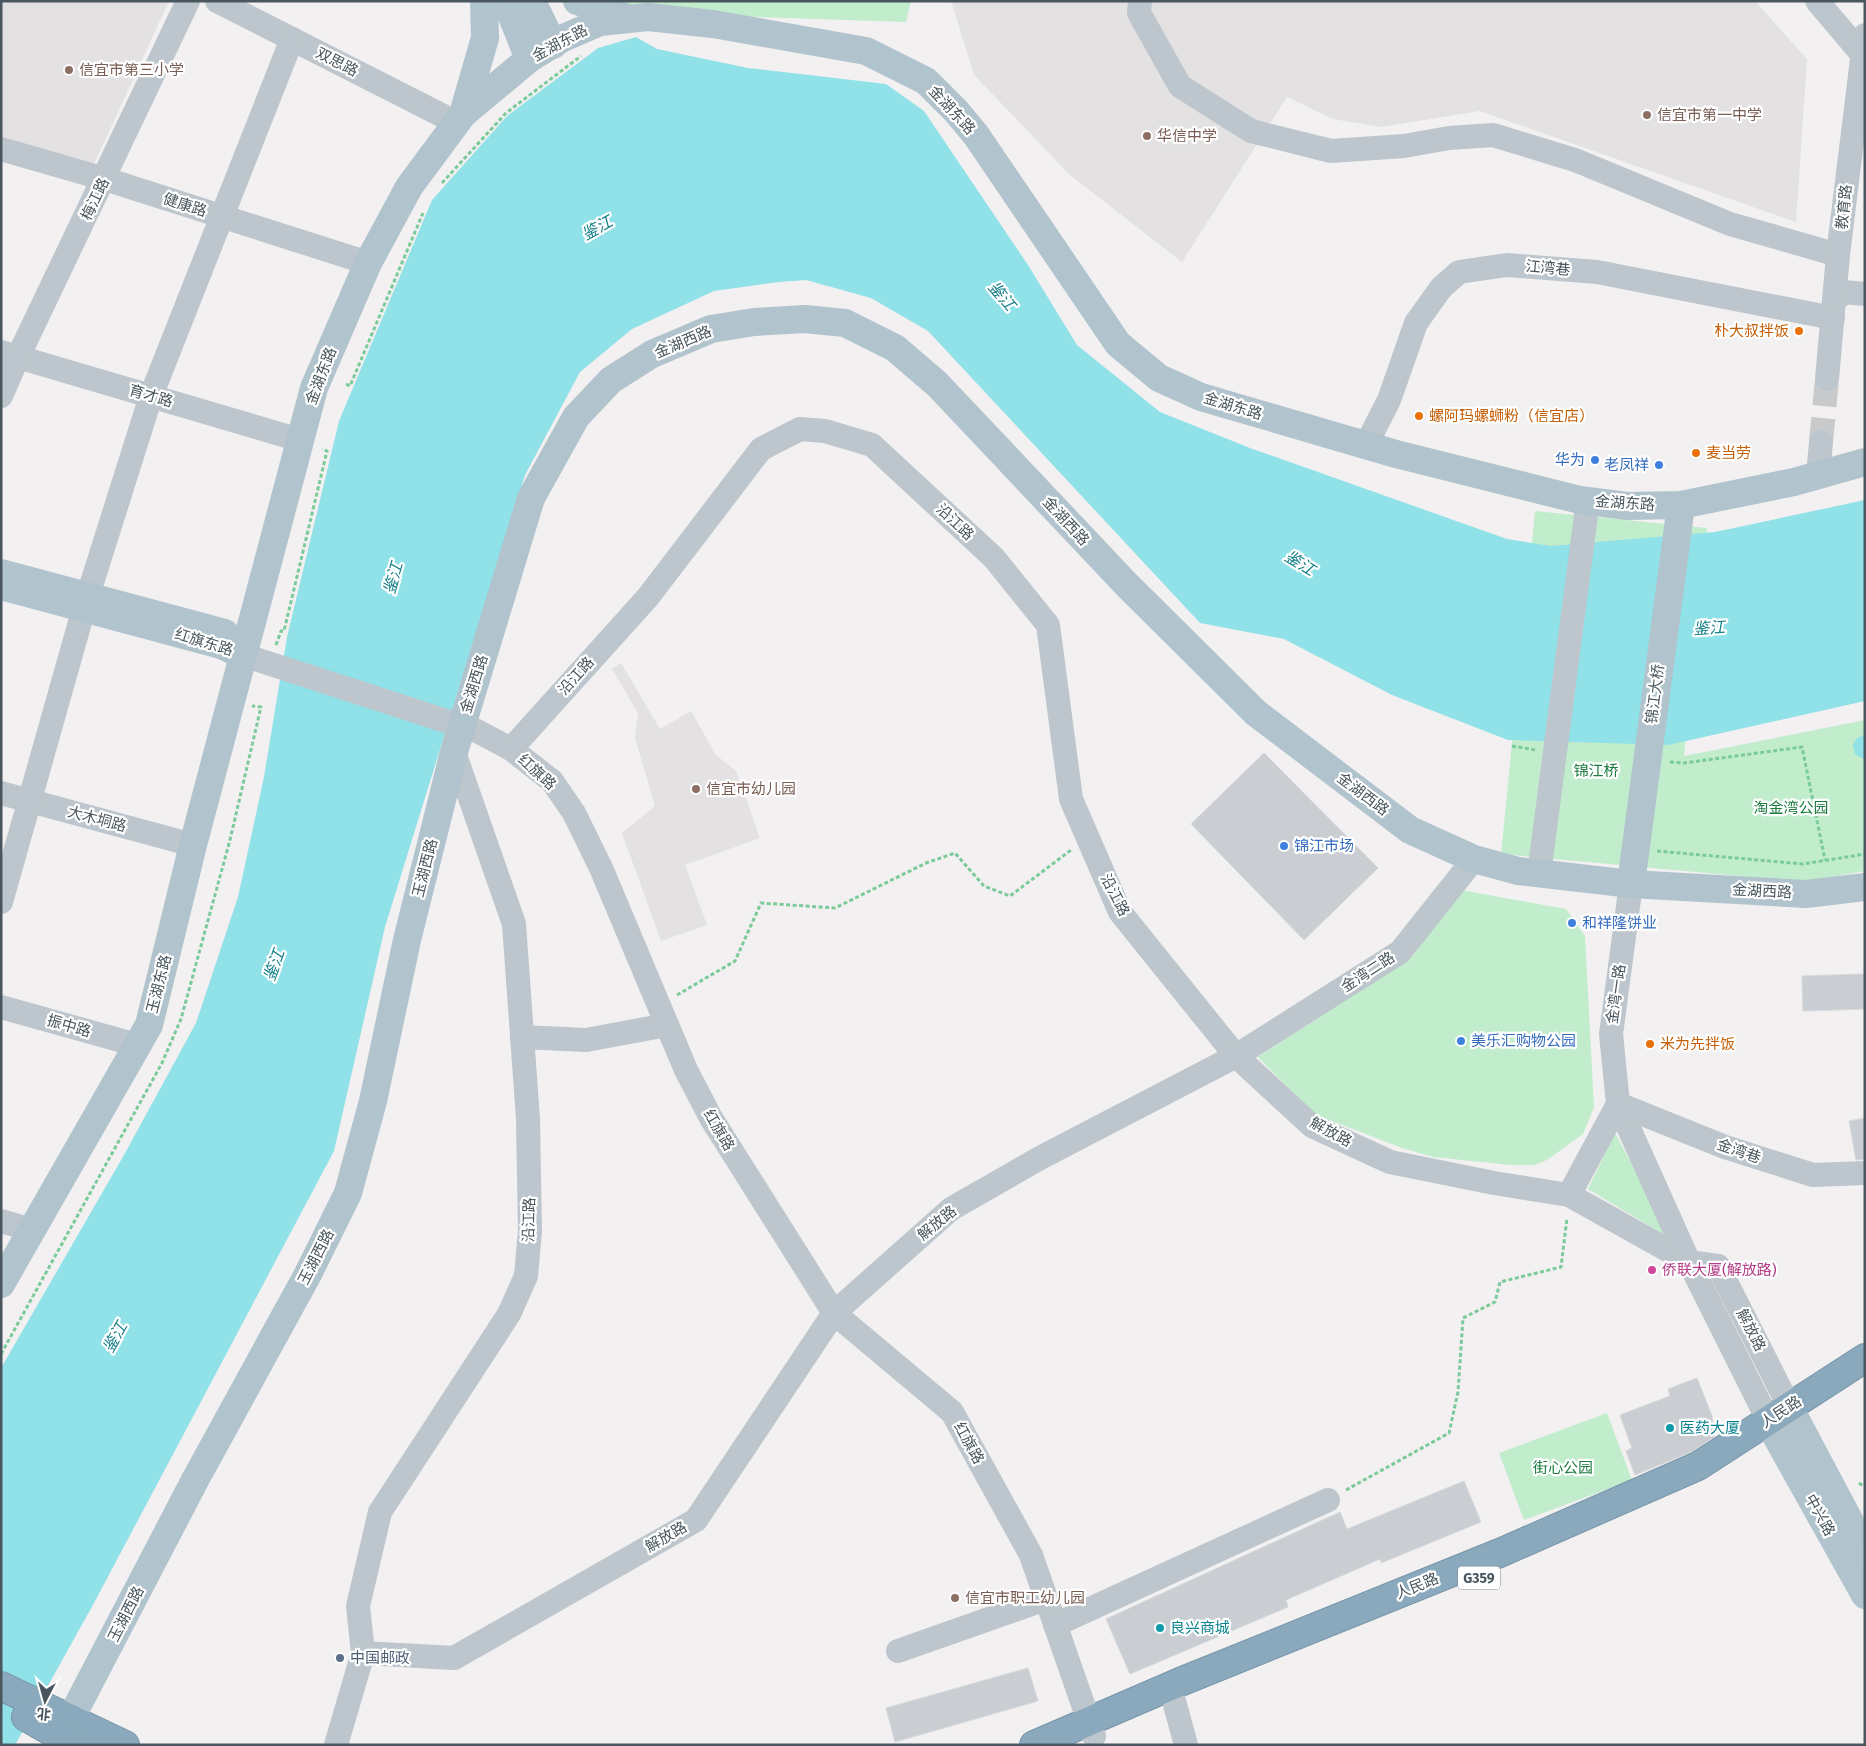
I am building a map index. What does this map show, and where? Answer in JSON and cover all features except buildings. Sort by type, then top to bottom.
[{"type":"highway","name":"人民路","points":[[1034,1745],[1086,1734],[1174,1701],[1508,1566],[1697,1484],[1865,1358]]},
{"type":"highway","name":"人民路","points":[[1086,1734],[1180,1682],[1502,1552],[1698,1466],[1865,1376]]},
{"type":"highway","points":[[1,1686],[59,1730]]},
{"type":"highway","points":[[1,1705],[59,1730],[125,1745]]},
{"type":"main road","points":[[460,119],[485,38],[484,1]]},
{"type":"main road","points":[[506,1],[529,59]]},
{"type":"main road","points":[[532,1],[553,45]]},
{"type":"main road","points":[[577,1],[640,12]]},
{"type":"main road","name":"金湖东路","points":[[243,655],[311,445],[314,388],[368,264],[409,187],[460,119],[529,59],[561,39],[600,22],[640,12],[866,51],[926,81],[956,110],[976,135],[1118,344],[1159,378],[1201,397],[1366,445],[1588,500],[1627,506],[1680,505],[1818,475],[1865,462]]},
{"type":"main road","name":"金湖西路","points":[[462,725],[531,498],[576,417],[605,386],[652,354],[711,329],[754,322],[805,319],[845,323],[895,348],[937,384],[1126,584],[1256,713],[1410,830],[1474,859],[1518,871],[1539,874],[1630,884],[1806,894],[1865,887]]},
{"type":"main road","name":"锦江大桥","points":[[1630,884],[1680,505]]},
{"type":"main road","name":"红旗东路","points":[[1,573],[221,645],[243,655]]},
{"type":"main road","name":"红旗东路","points":[[1,586],[86,602]]},
{"type":"main road","name":"玉湖东路","points":[[1,1284],[148,1025],[243,655]]},
{"type":"main road","name":"玉湖西路","points":[[59,1730],[308,1274],[348,1193],[366,1130],[407,940],[462,725]]},
{"type":"main road","name":"中兴路","points":[[1782,1420],[1865,1550]]},
{"type":"main road","name":"中兴路","points":[[1782,1420],[1865,1595]]},
{"type":"street","name":"梅江路","points":[[1,396],[9,355],[105,179],[188,1]]},
{"type":"street","name":"双思路","points":[[217,1],[460,119]]},
{"type":"street","points":[[1140,1],[1139,13],[1180,86],[1251,131],[1331,151],[1404,146],[1449,138],[1493,135],[1575,160],[1730,224],[1838,256]]},
{"type":"street","points":[[1817,1],[1863,44]]},
{"type":"street","points":[[1,902],[28,800],[86,602],[151,396],[292,39]]},
{"type":"street","name":"教育路","points":[[1827,379],[1838,256],[1863,44]]},
{"type":"street","name":"健康路","points":[[1,149],[105,179],[368,264]]},
{"type":"street","name":"江湾巷","points":[[1366,445],[1389,400],[1416,323],[1442,288],[1459,272],[1507,265],[1597,272],[1833,310],[1865,304]]},
{"type":"street","points":[[1833,310],[1844,292],[1865,294]]},
{"type":"street","name":"育才路","points":[[9,355],[311,445]]},
{"type":"street","name":"沿江路","points":[[511,749],[648,597],[761,449],[800,429],[825,431],[872,445],[994,558],[1048,625],[1071,799],[1120,912],[1236,1056]]},
{"type":"street","points":[[1818,475],[1821,442]]},
{"type":"street","points":[[1539,874],[1588,500]]},
{"type":"street","name":"红旗路","points":[[243,655],[462,725],[511,749],[552,781],[574,813],[601,868],[663,1015],[711,1118],[834,1313],[952,1412],[1031,1555],[1056,1625],[1086,1734]]},
{"type":"street","name":"沿江路","points":[[363,1653],[358,1606],[380,1512],[509,1314],[526,1276],[530,1212],[528,1119],[514,924],[454,752]]},
{"type":"street","name":"大木垌路","points":[[1,793],[193,844]]},
{"type":"street","name":"金湾二路","points":[[1236,1056],[1400,952],[1474,859]]},
{"type":"street","name":"金湾一路","points":[[1630,884],[1611,1034],[1618,1104],[1689,1262]]},
{"type":"street","name":"振中路","points":[[1,1007],[137,1045]]},
{"type":"street","points":[[522,1037],[586,1040],[663,1015]]},
{"type":"street","name":"解放路","points":[[363,1653],[454,1658],[696,1520],[834,1313],[951,1209],[1040,1158],[1236,1056],[1312,1126],[1390,1162],[1569,1195],[1689,1262],[1718,1266],[1782,1420]]},
{"type":"street","points":[[1569,1195],[1618,1104]]},
{"type":"street","name":"金湾巷","points":[[1618,1104],[1725,1147],[1813,1175],[1865,1173]]},
{"type":"street","points":[[1,1221],[32,1230]]},
{"type":"street","points":[[1056,1625],[1328,1500]]},
{"type":"street","points":[[898,1652],[1046,1599]]},
{"type":"street","points":[[336,1745],[363,1653]]},
{"type":"street","points":[[1174,1701],[1186,1745]]},
{"type":"path","points":[[436,190],[506,113],[587,52]]},
{"type":"path","points":[[346,384],[350,386],[405,251],[426,206]]},
{"type":"path","points":[[276,645],[280,631],[284,631],[327,451],[311,445]]},
{"type":"path","points":[[1664,762],[1684,763],[1802,747],[1825,860]]},
{"type":"path","points":[[663,1015],[735,961],[761,903],[835,908],[926,863],[955,853],[984,886],[1010,896],[1088,837]]},
{"type":"path","points":[[1652,850],[1803,864],[1865,854]]},
{"type":"path","points":[[1328,1500],[1449,1434],[1458,1392],[1463,1318],[1495,1302],[1500,1282],[1561,1267],[1569,1195]]},
{"type":"path","points":[[1859,1483],[1865,1487]]},
{"type":"shaded area","name":"信宜市第三小学","points":[[1,1],[169,1],[94,164],[1,139]]},
{"type":"shaded area","name":"信宜市第一中学","points":[[951,1],[1755,1],[1807,59],[1796,222],[1480,111],[1381,127],[1333,119],[1287,97],[1182,262],[1070,175],[974,75]]},
{"type":"shaded area","name":"信宜市幼儿园","points":[[621,663],[660,729],[691,711],[716,755],[736,771],[760,838],[685,865],[707,925],[661,941],[622,833],[655,806],[635,738],[638,713],[612,669]]},
{"type":"green space","points":[[623,1],[911,1],[906,22],[630,13]]},
{"type":"green space","name":"锦江桥","points":[[1535,511],[1707,528],[1684,756],[1865,720],[1865,871],[1803,882],[1501,854]]},
{"type":"green space","points":[[1461,890],[1566,909],[1585,936],[1594,1107],[1583,1134],[1547,1160],[1534,1165],[1510,1165],[1433,1157],[1402,1148],[1314,1114],[1258,1057],[1413,956],[1451,900]]},
{"type":"green space","points":[[1615,1133],[1673,1240],[1588,1189]]},
{"type":"green space","name":"街心公园","points":[[1607,1413],[1632,1480],[1524,1520],[1499,1453]]},
{"type":"water","name":"鉴江","points":[[636,37],[657,49],[748,68],[886,84],[924,111],[1028,265],[1077,345],[1160,412],[1250,448],[1507,539],[1551,546],[1715,532],[1865,500],[1865,701],[1668,745],[1508,740],[1392,695],[1284,639],[1200,623],[928,331],[871,298],[806,280],[779,282],[714,291],[632,329],[580,372],[525,475],[385,927],[334,1151],[94,1603],[15,1745],[1,1745],[1,1368],[124,1155],[196,1023],[238,897],[264,777],[287,637],[339,421],[432,200],[507,116],[598,48]]},
{"type":"water","points":[[1865,735],[1865,760],[1855,754],[1853,745],[1857,738]]},
{"type":"tunnel","points":[[1821,442],[1827,379]]},
{"type":"place","name":"信宜市第三小学","points":[[69,70]]},
{"type":"place","name":"信宜市第一中学","points":[[1647,115]]},
{"type":"place","name":"华信中学","points":[[1147,136]]},
{"type":"place","name":"朴大叔拌饭","points":[[1799,331]]},
{"type":"place","name":"螺阿玛螺蛳粉（信宜店）","points":[[1419,416]]},
{"type":"place","name":"麦当劳","points":[[1696,453]]},
{"type":"place","name":"华为","points":[[1595,460]]},
{"type":"place","name":"老凤祥","points":[[1659,465]]},
{"type":"place","name":"信宜市幼儿园","points":[[696,789]]},
{"type":"place","name":"锦江市场","points":[[1284,846]]},
{"type":"place","name":"和祥隆饼业","points":[[1572,923]]},
{"type":"place","name":"美乐汇购物公园","points":[[1461,1041]]},
{"type":"place","name":"米为先拌饭","points":[[1650,1044]]},
{"type":"place","name":"侨联大厦(解放路)","points":[[1652,1270]]},
{"type":"place","name":"医药大厦","points":[[1670,1428]]},
{"type":"place","name":"信宜市职工幼儿园","points":[[955,1598]]},
{"type":"place","name":"良兴商城","points":[[1160,1628]]},
{"type":"place","name":"中国邮政","points":[[340,1658]]},
{"type":"park label","name":"淘金湾公园","points":[[1791,808]]}]
